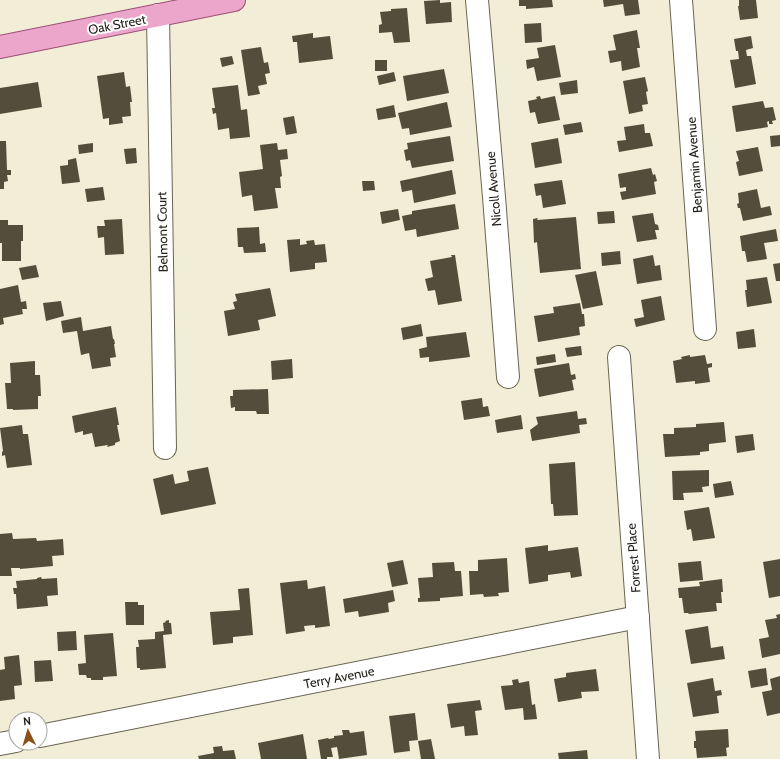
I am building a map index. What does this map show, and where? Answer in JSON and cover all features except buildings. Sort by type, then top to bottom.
[{"type":"main road","name":"Oak Street","points":[[0,47],[234,0]]},
{"type":"street","name":"Nicoll Avenue","points":[[477,0],[508,377]]},
{"type":"street","name":"Benjamin Avenue","points":[[681,0],[705,329]]},
{"type":"street","name":"Belmont Court","points":[[158,15],[166,448]]},
{"type":"street","name":"Forrest Place","points":[[618,357],[648,759]]},
{"type":"street","name":"Terry Avenue","points":[[48,734],[638,617]]}]
